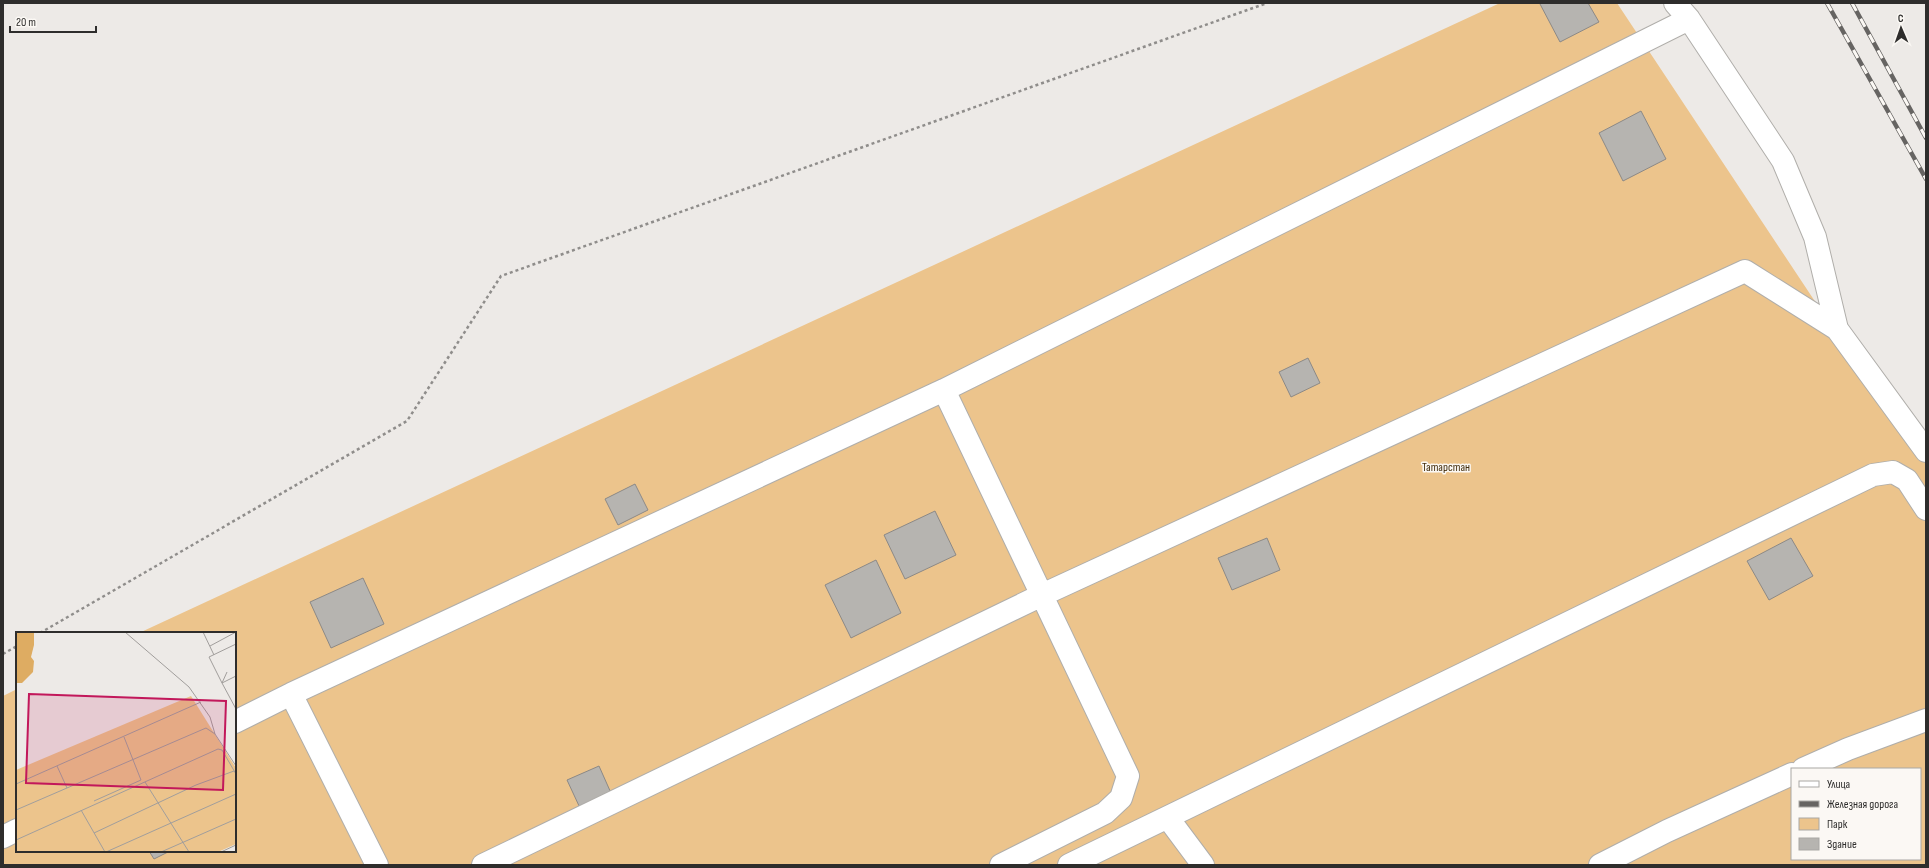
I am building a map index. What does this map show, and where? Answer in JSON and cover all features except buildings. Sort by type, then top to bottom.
[{"type":"lane","points":[[236,722],[291,694],[944,390],[1682,11],[1783,161],[1815,237],[1837,329]]},
{"type":"lane","points":[[482,865],[1042,595],[1745,271],[1837,329],[1926,451]]},
{"type":"lane","points":[[944,390],[1128,776],[1121,798],[1105,814],[1001,865]]},
{"type":"lane","points":[[1069,865],[1873,475],[1893,472],[1907,480],[1926,509]]},
{"type":"lane","points":[[291,694],[377,865]]},
{"type":"lane","points":[[1806,768],[1848,749],[1926,720]]},
{"type":"lane","points":[[1600,865],[1667,831],[1791,774]]},
{"type":"lane","points":[[1168,818],[1203,865]]},
{"type":"lane","points":[[3,837],[16,830]]},
{"type":"path","points":[[42,632],[407,421],[501,276],[1267,3]]},
{"type":"path","points":[[3,654],[16,647]]},
{"type":"green space","name":"Татарстан","points":[[1500,3],[1617,3],[1822,312],[1837,329],[1926,464],[1926,865],[3,865],[3,696],[16,690],[16,852],[236,852],[236,632],[141,632]]},
{"type":"railway","points":[[1827,3],[1926,179]]},
{"type":"railway","points":[[1852,3],[1926,138]]}]
